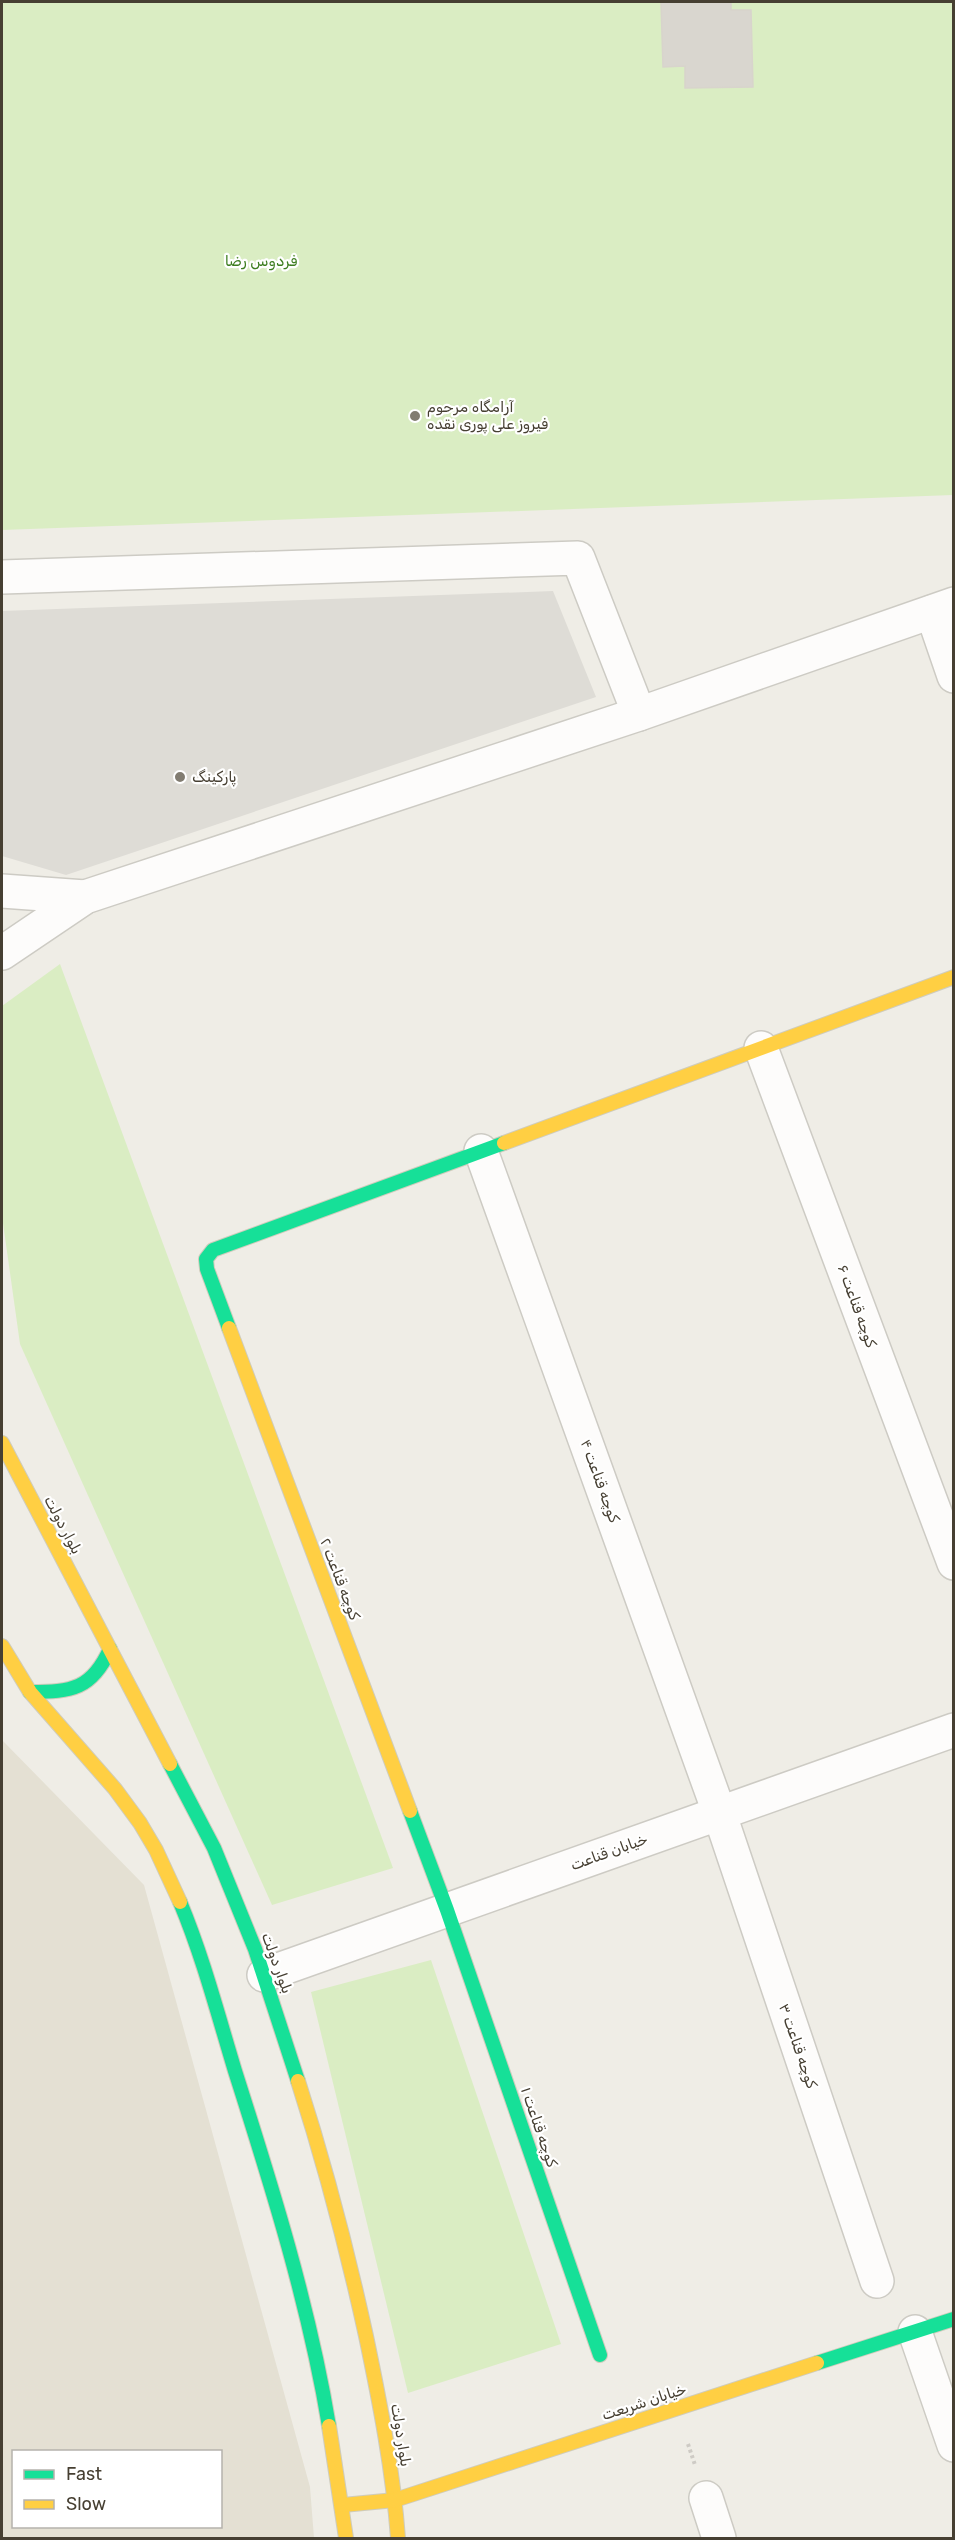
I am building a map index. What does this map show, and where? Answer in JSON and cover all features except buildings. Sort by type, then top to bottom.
[{"type":"street","points":[[2,577],[578,558],[639,714]]},
{"type":"street","points":[[2,953],[85,897],[639,714],[943,608],[954,676]]},
{"type":"street","points":[[2,891],[85,897]]},
{"type":"street","points":[[481,1151],[954,977]]},
{"type":"street","name":"کوچه قناعت ۶","points":[[761,1048],[954,1563]]},
{"type":"street","name":"کوچه قناعت ۲","points":[[447,1910],[211,1280],[206,1259],[213,1250],[481,1151]]},
{"type":"street","name":"کوچه قناعت ۴","points":[[481,1151],[719,1812]]},
{"type":"street","name":"بلوار دولت","points":[[2,1443],[214,1848],[264,1975],[317,2139],[345,2240],[378,2394],[395,2500],[398,2538]]},
{"type":"street","points":[[2,1646],[16,1686],[97,1768],[140,1822],[176,1891],[202,1959],[262,2152],[309,2327],[324,2393],[343,2505],[346,2538]]},
{"type":"street","points":[[16,1686],[55,1693],[77,1688],[95,1678],[110,1649]]},
{"type":"street","name":"خیابان قناعت","points":[[264,1975],[954,1730]]},
{"type":"street","name":"کوچه قناعت ۳","points":[[719,1812],[877,2281]]},
{"type":"street","name":"کوچه قناعت ۱","points":[[447,1910],[600,2355]]},
{"type":"street","name":"خیابان شریعت","points":[[343,2505],[395,2500],[954,2319]]},
{"type":"street","points":[[915,2332],[954,2445]]},
{"type":"street","points":[[706,2498],[719,2538]]},
{"type":"path","points":[[677,2409],[706,2498]]},
{"type":"shaded area","name":"پارکینگ","points":[[553,591],[596,697],[66,875],[2,856],[2,611]]},
{"type":"shaded area","points":[[2,1740],[144,1885],[310,2487],[314,2538],[2,2538]]},
{"type":"green space","name":"فردوس رضا","points":[[2,2],[953,2],[953,495],[2,530]]},
{"type":"green space","points":[[60,964],[393,1868],[272,1905],[20,1344],[2,1216],[2,1006]]},
{"type":"green space","points":[[431,1960],[561,2344],[408,2393],[311,1992]]},
{"type":"traffic: fast","points":[[229,1328],[207,1269],[206,1259],[213,1250],[504,1143]]},
{"type":"traffic: fast","points":[[30,1692],[58,1691],[79,1686],[96,1673],[110,1649]]},
{"type":"traffic: fast","points":[[170,1764],[214,1848],[255,1949],[298,2081]]},
{"type":"traffic: fast","points":[[410,1811],[447,1910],[600,2355]]},
{"type":"traffic: fast","points":[[180,1902],[210,1986],[288,2247],[311,2336],[329,2426]]},
{"type":"traffic: fast","points":[[817,2363],[954,2319]]},
{"type":"traffic: slow","points":[[504,1143],[954,977]]},
{"type":"traffic: slow","points":[[229,1328],[410,1811]]},
{"type":"traffic: slow","points":[[2,1443],[170,1764]]},
{"type":"traffic: slow","points":[[2,1646],[30,1692],[115,1789],[140,1823],[156,1850],[180,1902]]},
{"type":"traffic: slow","points":[[298,2081],[335,2207],[366,2336],[393,2487],[398,2538]]},
{"type":"traffic: slow","points":[[343,2505],[395,2500],[817,2363]]},
{"type":"traffic: slow","points":[[329,2426],[346,2538]]},
{"type":"place","name":"آرامگاه مرحوم فیروز علی پوری نقده","points":[[415,416]]},
{"type":"place","name":"پارکینگ","points":[[180,777]]}]
